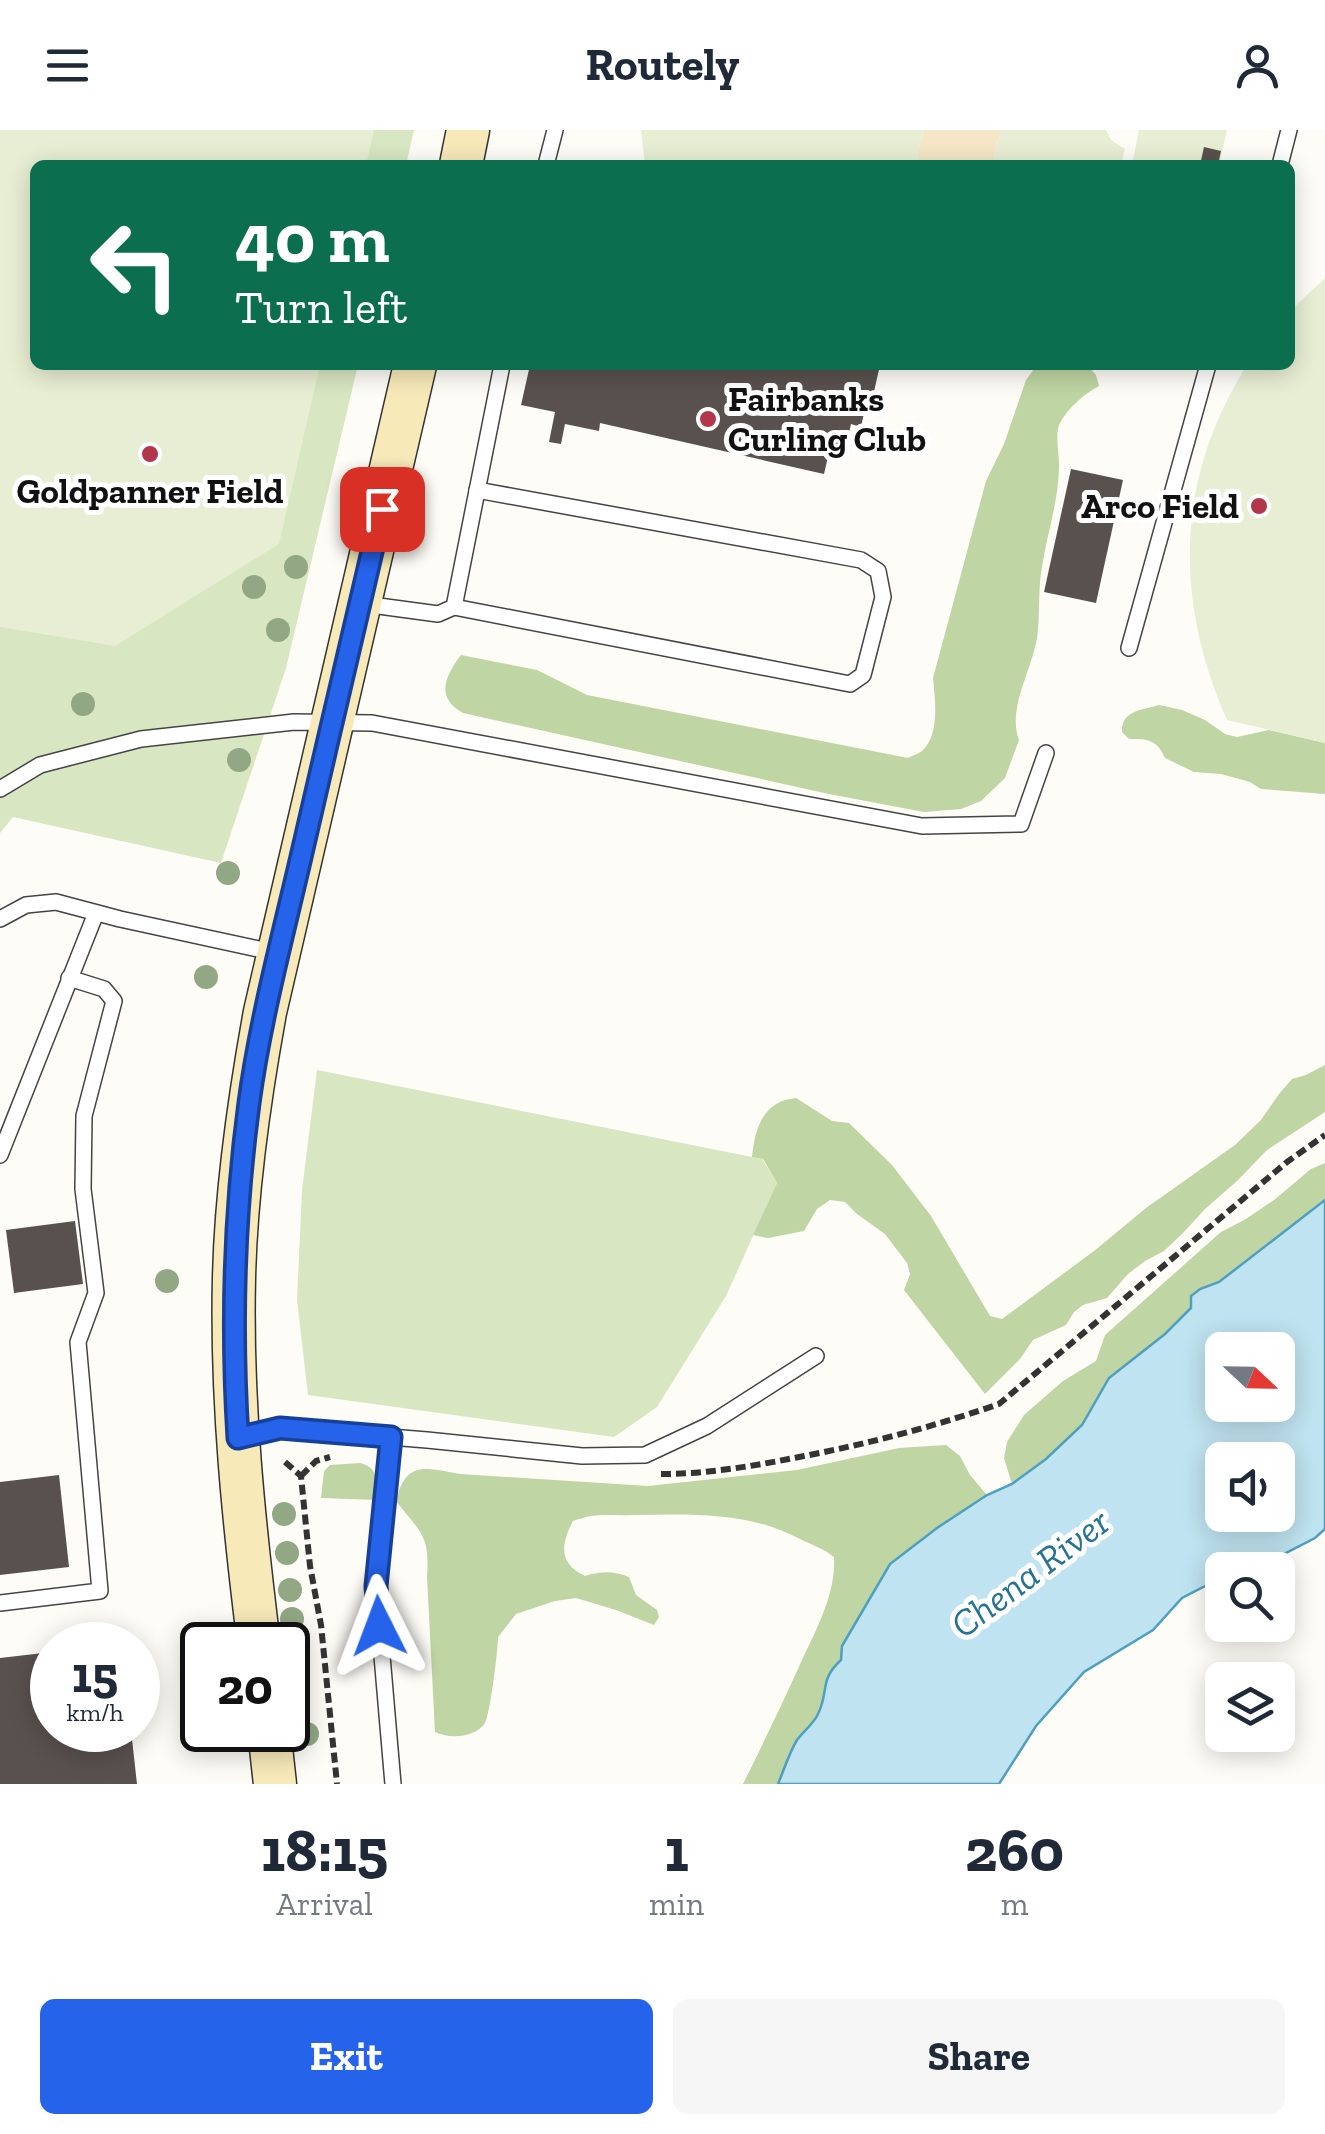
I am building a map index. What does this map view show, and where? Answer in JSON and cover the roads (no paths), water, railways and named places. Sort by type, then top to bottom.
[{"type":"street","points":[[461,160],[468,130]]},
{"type":"street","points":[[256,1622],[234,1382],[238,1196],[249,1102],[279,953],[414,370]]},
{"type":"street","points":[[271,1752],[275,1784]]},
{"type":"lane","points":[[547,160],[554,130]]},
{"type":"lane","points":[[1281,160],[1289,130]]},
{"type":"lane","points":[[454,606],[501,370]]},
{"type":"lane","points":[[1129,648],[1207,370]]},
{"type":"lane","points":[[360,604],[438,614],[454,606],[850,684],[864,676],[883,597],[878,571],[861,560],[477,490]]},
{"type":"lane","points":[[0,789],[40,765],[140,739],[279,724],[372,723],[922,826],[1021,824],[1046,754]]},
{"type":"lane","points":[[0,919],[26,906],[56,902],[279,953]]},
{"type":"lane","points":[[0,1154],[96,912]]},
{"type":"lane","points":[[0,1603],[100,1591],[78,1342],[96,1292],[83,1189],[84,1116],[114,1001],[104,989],[69,978]]},
{"type":"lane","points":[[238,1438],[280,1428],[582,1456],[645,1455],[707,1426],[816,1356]]},
{"type":"lane","points":[[391,1437],[376,1586],[393,1784]]},
{"type":"water","name":"Chena River","points":[[1325,1200],[1325,1529],[1288,1552],[1205,1552],[1205,1586],[1182,1598],[1153,1630],[1084,1672],[1036,1726],[999,1784],[778,1784],[797,1740],[821,1708],[829,1674],[841,1660],[842,1646],[890,1564],[937,1528],[1046,1459],[1082,1425],[1109,1378],[1165,1334],[1191,1308],[1191,1296],[1219,1282]]},
{"type":"place","name":"Fairbanks Curling Club","points":[[708,419]]},
{"type":"place","name":"Goldpanner Field","points":[[150,454]]},
{"type":"place","name":"Arco Field","points":[[1259,506]]}]
